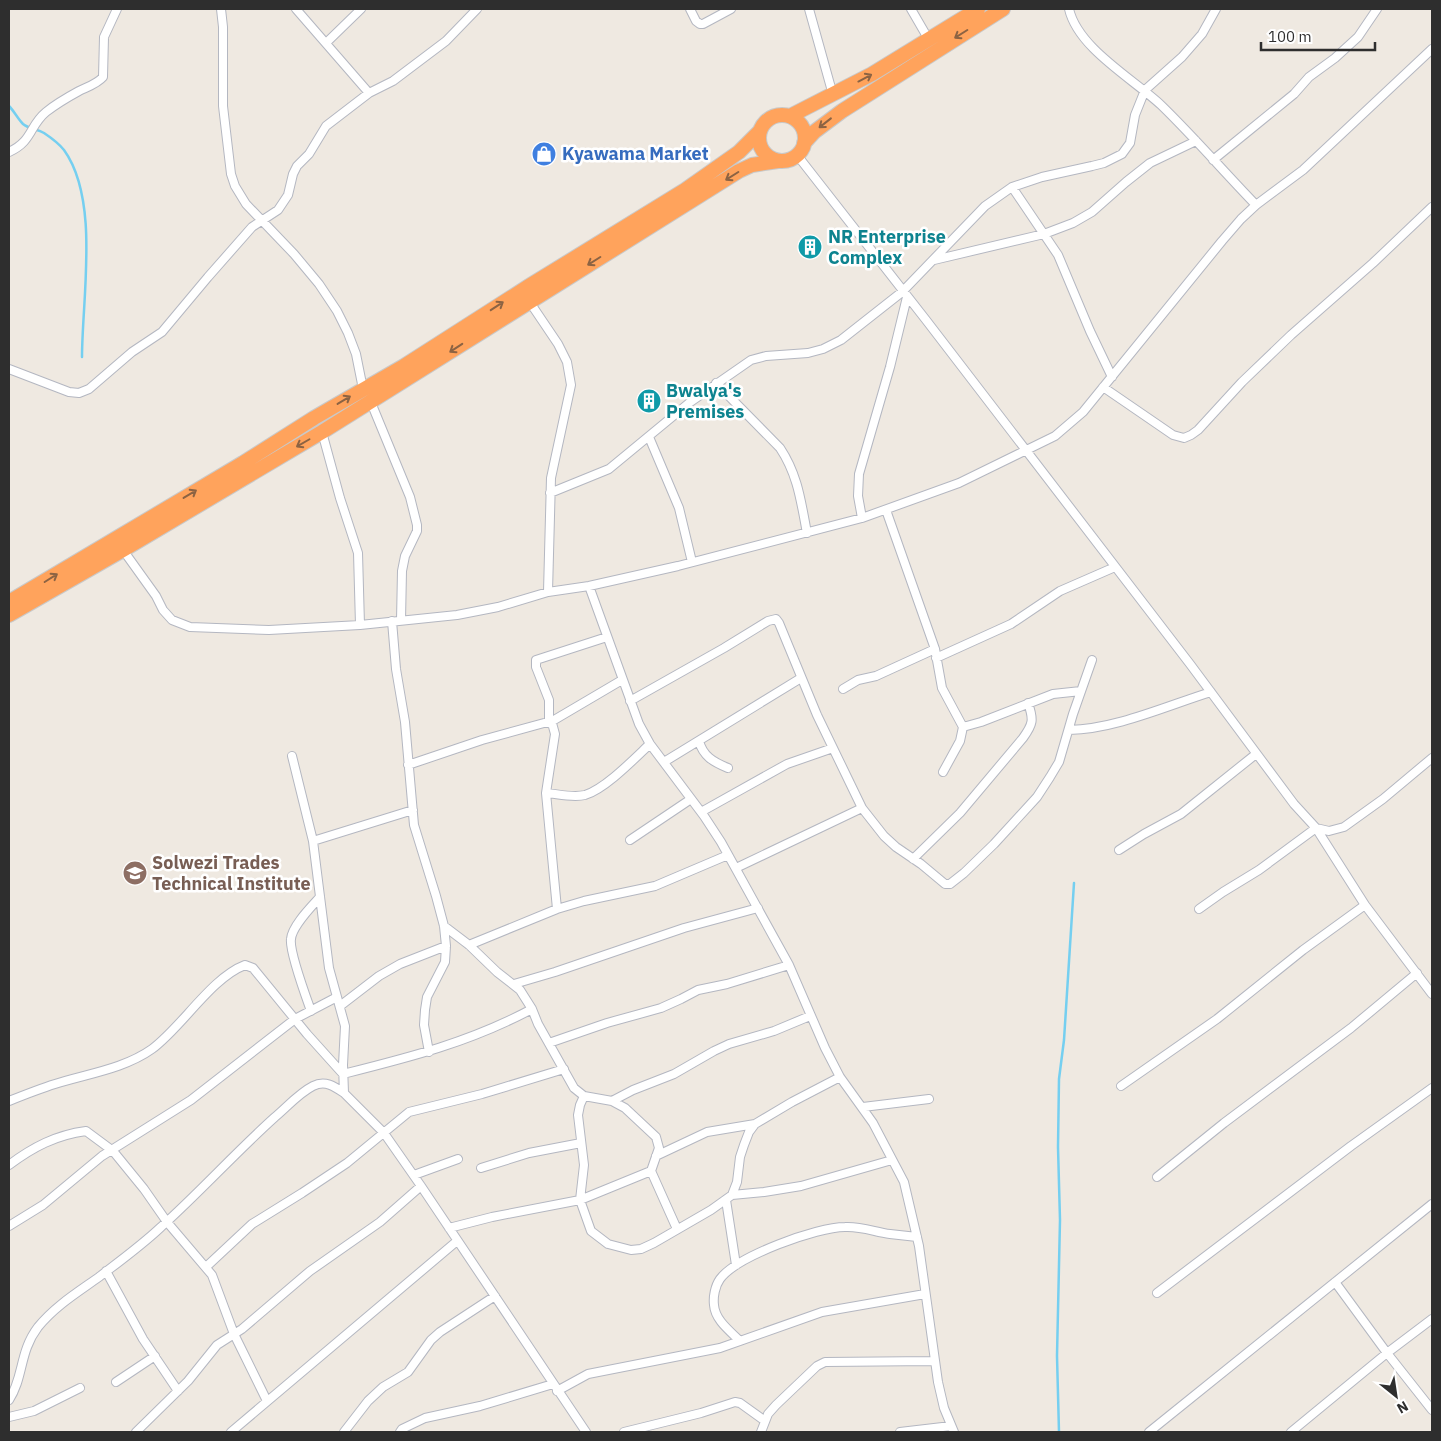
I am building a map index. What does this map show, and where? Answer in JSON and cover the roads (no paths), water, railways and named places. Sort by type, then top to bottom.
[{"type":"highway","points":[[790,116],[833,95],[929,40],[978,9]]},
{"type":"highway","points":[[9,602],[243,463],[367,395],[412,376],[739,171],[752,165],[790,160],[814,132],[842,111],[1003,9]]},
{"type":"highway","points":[[9,615],[322,432],[404,366],[685,190],[739,152],[771,117],[781,114],[790,116],[798,121],[803,129],[800,149]]},
{"type":"highway","points":[[759,132],[758,141],[762,150],[769,157],[778,161]]},
{"type":"street","points":[[221,9],[223,27],[223,106],[231,174],[239,195],[294,254],[319,284],[337,311],[356,354],[367,395],[410,498],[418,526],[405,556],[402,571],[401,620]]},
{"type":"street","points":[[296,9],[369,93]]},
{"type":"street","points":[[326,43],[361,9]]},
{"type":"street","points":[[9,369],[75,394],[84,392],[132,352],[162,332],[252,227],[278,210],[288,195],[293,174],[309,154],[326,126],[369,93],[393,81],[446,41],[477,9]]},
{"type":"street","points":[[690,9],[696,21],[703,24],[731,9]]},
{"type":"street","points":[[809,9],[833,95]]},
{"type":"street","points":[[911,9],[929,40]]},
{"type":"street","points":[[1069,9],[1074,24],[1088,41],[1107,60],[1145,90],[1256,205]]},
{"type":"street","points":[[550,493],[609,469],[689,403],[739,366],[758,357],[808,353],[832,345],[905,295],[934,260],[984,206],[1012,187],[1042,177],[1109,161],[1122,154],[1130,143],[1135,115],[1145,90],[1182,57],[1202,34],[1216,9]]},
{"type":"street","points":[[1213,160],[1262,122],[1294,94],[1309,77],[1353,42],[1364,30],[1377,9]]},
{"type":"street","points":[[9,152],[23,144],[46,112],[66,98],[103,78],[105,74],[104,37],[116,10]]},
{"type":"street","points":[[123,550],[156,596],[163,610],[172,620],[190,627],[269,630],[360,625],[458,616],[498,607],[548,592],[589,586],[692,562],[862,518],[959,483],[1055,436],[1070,424],[1104,387],[1241,219],[1256,205],[1303,170],[1432,49]]},
{"type":"street","points":[[934,260],[1044,234],[1073,223],[1092,212],[1150,163],[1196,141]]},
{"type":"street","points":[[800,149],[905,295],[1211,692],[1294,804],[1316,828],[1365,905],[1432,994]]},
{"type":"street","points":[[1012,187],[1058,255],[1090,331],[1112,376]]},
{"type":"street","points":[[1104,387],[1173,435],[1181,438],[1188,437],[1198,430],[1242,382],[1291,335],[1373,263],[1432,207]]},
{"type":"street","points":[[862,518],[858,496],[859,474],[890,367],[905,295]]},
{"type":"street","points":[[530,301],[558,344],[567,362],[571,385],[569,401],[553,462],[550,493],[548,592]]},
{"type":"street","points":[[716,383],[775,443],[787,458],[793,468],[797,482],[807,533]]},
{"type":"street","points":[[322,432],[340,498],[358,553],[360,625]]},
{"type":"street","points":[[649,437],[679,508],[692,562]]},
{"type":"street","points":[[886,510],[934,649],[942,688],[963,727],[960,741],[943,772]]},
{"type":"street","points":[[936,658],[1011,624],[1060,591],[1115,567]]},
{"type":"street","points":[[589,586],[639,724],[650,744],[701,812],[736,868],[789,966],[810,1016],[840,1077],[873,1123],[904,1182],[917,1237],[934,1361],[944,1408],[952,1429],[900,1432]]},
{"type":"street","points":[[630,701],[774,618],[780,623],[801,678],[832,748],[862,808],[884,836],[944,884],[950,884],[994,844],[1037,798],[1059,762],[1092,660]]},
{"type":"street","points":[[392,621],[396,669],[405,722],[414,825],[444,926],[446,946],[445,962],[427,997],[424,1025],[429,1052]]},
{"type":"street","points":[[549,723],[549,700],[536,667],[536,660],[607,638]]},
{"type":"street","points":[[843,689],[858,680],[876,676],[934,649]]},
{"type":"street","points":[[664,762],[801,678]]},
{"type":"street","points":[[408,765],[482,740],[549,723],[622,680]]},
{"type":"street","points":[[963,727],[981,722],[1053,694],[1081,691]]},
{"type":"street","points":[[1069,730],[1088,730],[1110,725],[1211,692]]},
{"type":"street","points":[[914,859],[960,813],[1032,726],[1032,714],[1028,703]]},
{"type":"street","points":[[549,723],[554,726],[555,734],[546,793],[557,909]]},
{"type":"street","points":[[698,741],[706,756],[728,768]]},
{"type":"street","points":[[546,793],[575,796],[584,795],[596,790],[650,744]]},
{"type":"street","points":[[701,812],[787,764],[832,748]]},
{"type":"street","points":[[1119,850],[1181,814],[1256,754]]},
{"type":"street","points":[[292,756],[313,841],[329,968],[345,1026],[344,1093]]},
{"type":"street","points":[[1199,909],[1259,870],[1316,828],[1329,830],[1344,827],[1383,799],[1432,758]]},
{"type":"street","points":[[630,840],[691,800]]},
{"type":"street","points":[[736,868],[862,808]]},
{"type":"street","points":[[313,841],[413,810]]},
{"type":"street","points":[[469,945],[557,909],[584,901],[655,886],[728,855]]},
{"type":"street","points":[[311,1011],[294,957],[291,939],[300,919],[320,897]]},
{"type":"street","points":[[1121,1086],[1217,1019],[1303,950],[1365,905]]},
{"type":"street","points":[[514,984],[684,928],[758,908]]},
{"type":"street","points":[[444,926],[469,945],[497,972],[514,984],[532,1009],[574,1088],[584,1096],[612,1101],[625,1108],[656,1137],[659,1148],[651,1171],[677,1229]]},
{"type":"street","points":[[340,1006],[379,976],[400,964],[446,946]]},
{"type":"street","points":[[9,1101],[53,1084],[114,1066],[152,1049],[227,975],[245,965],[253,968],[343,1074]]},
{"type":"street","points":[[549,1043],[607,1023],[661,1008],[698,990],[727,984],[789,966]]},
{"type":"street","points":[[1157,1177],[1217,1128],[1351,1028],[1417,974]]},
{"type":"street","points":[[9,1226],[43,1205],[102,1156],[113,1151],[191,1100],[295,1019],[338,997]]},
{"type":"street","points":[[343,1074],[429,1052],[486,1032],[532,1009]]},
{"type":"street","points":[[612,1101],[633,1090],[674,1074],[729,1044],[774,1031],[810,1016]]},
{"type":"street","points":[[206,1268],[252,1224],[347,1163],[410,1112],[482,1094],[564,1069]]},
{"type":"street","points":[[736,1265],[729,1197],[737,1182],[740,1157],[749,1132],[755,1124],[784,1106],[840,1077]]},
{"type":"street","points":[[9,1400],[15,1390],[25,1348],[39,1326],[57,1308],[167,1222],[252,1137],[301,1094],[320,1083],[333,1085],[344,1093],[384,1133],[586,1432]]},
{"type":"street","points":[[1157,1293],[1351,1146],[1432,1088]]},
{"type":"street","points":[[584,1096],[578,1115],[584,1164],[580,1200],[591,1231],[608,1244],[620,1248],[631,1250],[641,1248],[677,1229],[729,1197],[801,1186],[892,1160]]},
{"type":"street","points":[[863,1107],[929,1099]]},
{"type":"street","points":[[656,1156],[707,1132],[755,1124]]},
{"type":"street","points":[[9,1165],[26,1152],[52,1139],[77,1133],[86,1132],[113,1151],[144,1189],[167,1222],[206,1268],[215,1283],[234,1334],[267,1401]]},
{"type":"street","points":[[481,1168],[529,1152],[581,1143]]},
{"type":"street","points":[[414,1175],[458,1159]]},
{"type":"street","points":[[448,1228],[492,1217],[580,1200],[651,1171]]},
{"type":"street","points":[[136,1432],[178,1391],[217,1345],[234,1334],[310,1271],[380,1222],[421,1186]]},
{"type":"street","points":[[1149,1432],[1432,1205]]},
{"type":"street","points":[[740,1341],[720,1321],[714,1306],[716,1286],[720,1278],[736,1265],[804,1235],[833,1228],[858,1227],[890,1234],[917,1237]]},
{"type":"street","points":[[231,1432],[457,1241]]},
{"type":"street","points":[[106,1271],[140,1333],[178,1391]]},
{"type":"street","points":[[1335,1282],[1386,1353],[1432,1410]]},
{"type":"street","points":[[400,1432],[402,1429],[425,1418],[555,1387],[588,1374],[720,1348],[822,1312],[925,1294]]},
{"type":"street","points":[[344,1432],[368,1401],[383,1387],[408,1372],[431,1340],[495,1296]]},
{"type":"street","points":[[1291,1432],[1386,1353],[1432,1319]]},
{"type":"street","points":[[116,1382],[155,1356]]},
{"type":"street","points":[[761,1432],[765,1421],[776,1405],[816,1366],[825,1362],[934,1361]]},
{"type":"street","points":[[9,1417],[34,1411],[80,1388]]},
{"type":"street","points":[[624,1432],[701,1413],[735,1402],[740,1403],[765,1421]]},
{"type":"waterway","points":[[9,106],[23,124],[44,133],[64,150],[75,171],[82,195],[86,222],[86,279],[82,357]]},
{"type":"waterway","points":[[1059,1432],[1057,1356],[1060,1220],[1059,1079],[1064,1040],[1074,883]]},
{"type":"place","name":"Kyawama Market","points":[[544,154]]},
{"type":"place","name":"NR Enterprise Complex","points":[[810,247]]},
{"type":"place","name":"Bwalya's Premises","points":[[649,401]]},
{"type":"place","name":"Solwezi Trades Technical Institute","points":[[135,873]]}]
